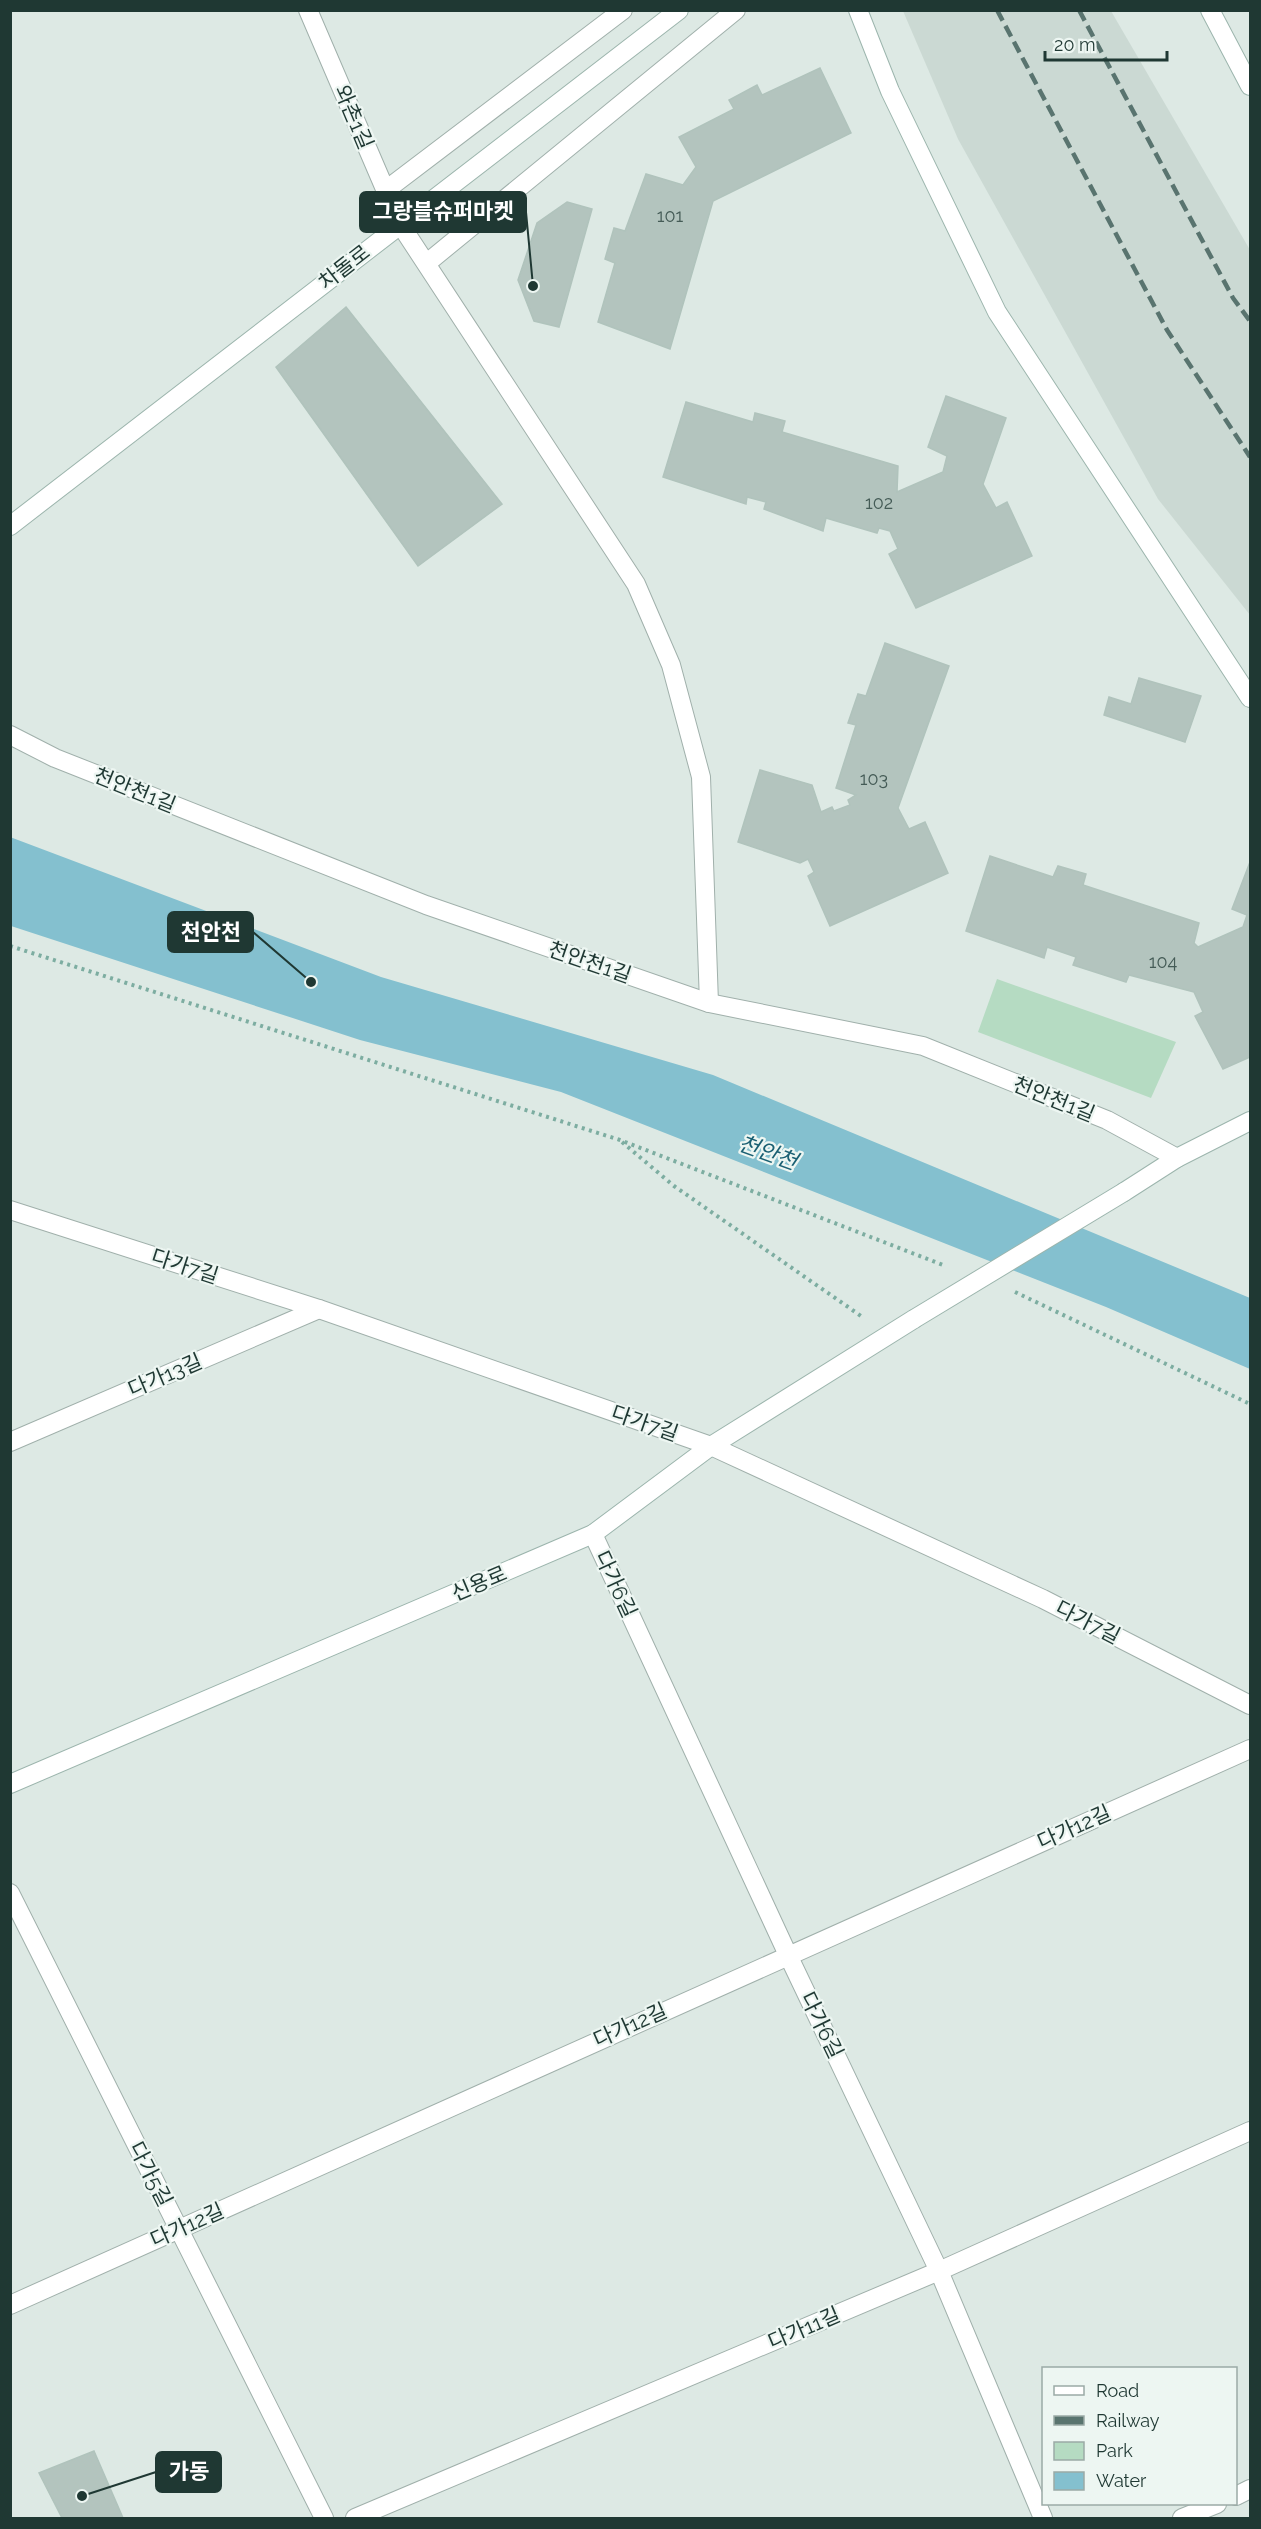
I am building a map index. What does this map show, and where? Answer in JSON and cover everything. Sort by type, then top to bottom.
[{"type":"street","name":"와촌1길","points":[[308,10],[400,224],[636,584],[671,664],[701,777],[709,1003]]},
{"type":"street","points":[[386,190],[623,10]]},
{"type":"street","name":"차돌로","points":[[10,526],[679,10]]},
{"type":"street","points":[[427,263],[736,10]]},
{"type":"street","points":[[858,10],[890,91],[997,312],[1251,698]]},
{"type":"street","points":[[1210,10],[1251,86]]},
{"type":"street","name":"천안천1길","points":[[10,735],[55,758],[426,904],[709,1003],[923,1046],[1107,1120],[1177,1158]]},
{"type":"street","name":"신용로","points":[[10,1784],[593,1534],[711,1446],[1177,1158],[1251,1121]]},
{"type":"street","name":"다가7길","points":[[10,1210],[319,1309],[711,1446],[1043,1599],[1251,1705]]},
{"type":"street","name":"다가13길","points":[[10,1442],[319,1309]]},
{"type":"street","name":"다가6길","points":[[593,1534],[788,1954],[939,2271],[1043,2518]]},
{"type":"street","name":"다가12길","points":[[10,2305],[788,1954],[1251,1749]]},
{"type":"street","name":"다가5길","points":[[10,1893],[324,2518]]},
{"type":"street","name":"다가11길","points":[[355,2518],[939,2271],[1251,2131]]},
{"type":"street","points":[[1237,2496],[1251,2489]]},
{"type":"street","points":[[1182,2518],[1214,2505]]},
{"type":"path","points":[[10,946],[620,1140],[951,1268]]},
{"type":"path","points":[[620,1140],[674,1186],[889,1335]]},
{"type":"path","points":[[1006,1289],[1251,1404]]},
{"type":"shaded area","points":[[903,11],[1111,11],[1250,250],[1250,615],[1158,499],[958,139]]},
{"type":"green space","points":[[997,979],[1176,1042],[1151,1098],[978,1032]]},
{"type":"water","points":[[10,837],[381,977],[713,1075],[1250,1298],[1250,1369],[1106,1307],[561,1092],[360,1040],[11,926]]},
{"type":"building","points":[[820,68],[851,133],[713,201],[670,349],[598,322],[615,263],[605,259],[614,228],[625,231],[646,174],[683,185],[696,167],[679,137],[734,109],[729,100],[757,85],[762,95]]},
{"type":"building","points":[[567,202],[592,209],[559,327],[534,321],[518,280],[537,223]]},
{"type":"building","points":[[346,307],[502,504],[418,566],[276,367]]},
{"type":"building","points":[[946,396],[1006,418],[983,484],[996,508],[1007,502],[1032,556],[916,608],[889,554],[898,549],[890,531],[879,528],[877,533],[826,518],[823,531],[764,509],[766,502],[747,497],[746,504],[663,477],[686,402],[753,422],[755,413],[785,421],[782,432],[898,466],[897,492],[943,472],[947,456],[928,447]]},
{"type":"building","points":[[885,643],[949,666],[898,808],[909,829],[925,822],[948,873],[830,926],[808,876],[814,872],[808,859],[800,863],[738,842],[760,770],[812,785],[821,812],[832,807],[834,811],[850,805],[848,800],[856,795],[836,788],[856,725],[848,723],[858,694],[866,696]]},
{"type":"building","points":[[1139,678],[1201,696],[1185,742],[1104,715],[1109,697],[1131,704]]},
{"type":"building","points":[[990,856],[1053,877],[1058,866],[1086,874],[1083,885],[1199,923],[1194,943],[1198,947],[1243,927],[1247,915],[1232,909],[1250,862],[1250,1057],[1223,1069],[1195,1016],[1203,1012],[1194,992],[1129,975],[1126,982],[1073,965],[1076,957],[1047,947],[1044,958],[966,931]]},
{"type":"building","points":[[94,2451],[123,2518],[62,2518],[39,2473]]},
{"type":"railway","points":[[997,10],[1167,330],[1250,457]]},
{"type":"railway","points":[[1079,10],[1233,298],[1250,321]]},
{"type":"place","name":"그랑블슈퍼마켓","points":[[533,286]]},
{"type":"place","name":"천안천","points":[[311,982]]},
{"type":"place","name":"가동","points":[[82,2496]]}]
